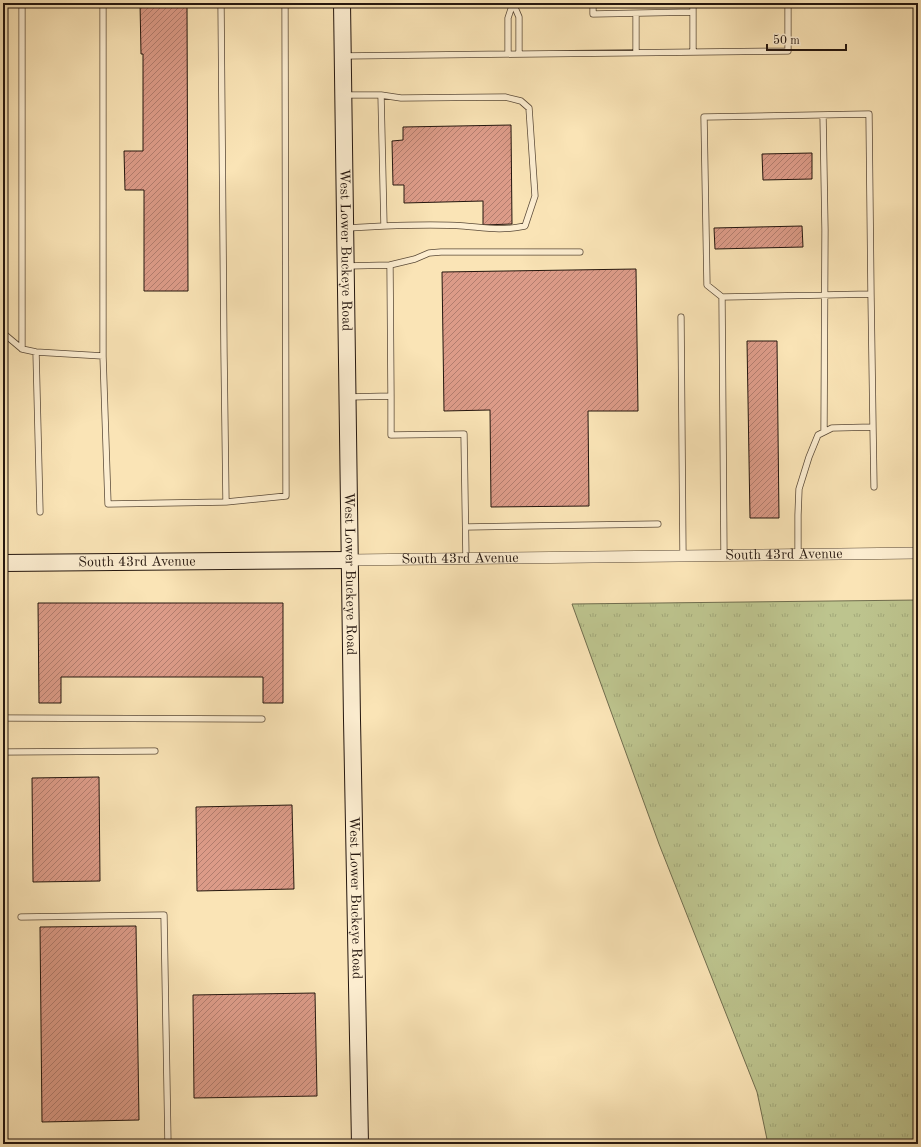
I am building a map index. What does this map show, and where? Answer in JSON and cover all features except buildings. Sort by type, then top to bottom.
[{"type":"main road","name":"West Lower Buckeye Road","points":[[342,3],[347,397],[360,1144]]},
{"type":"main road","name":"South 43rd Avenue","points":[[3,563],[350,560]]},
{"type":"street","name":"South 43rd Avenue","points":[[350,560],[918,553]]},
{"type":"lane","points":[[22,3],[22,349]]},
{"type":"lane","points":[[103,3],[103,356],[108,504],[226,502],[286,496],[285,3]]},
{"type":"lane","points":[[221,3],[226,502]]},
{"type":"lane","points":[[508,54],[508,18],[513,3]]},
{"type":"lane","points":[[513,3],[519,17],[519,54]]},
{"type":"lane","points":[[593,3],[592,14],[693,12]]},
{"type":"lane","points":[[693,3],[693,52]]},
{"type":"lane","points":[[343,56],[788,51],[788,3]]},
{"type":"lane","points":[[636,14],[636,52]]},
{"type":"lane","points":[[343,95],[381,95],[401,98],[505,97],[521,101],[529,108],[534,196],[525,226],[508,229],[483,229],[464,226],[384,226],[345,228]]},
{"type":"lane","points":[[381,95],[384,226]]},
{"type":"lane","points":[[871,294],[722,297],[707,285],[704,117],[869,114],[874,487]]},
{"type":"lane","points":[[823,115],[825,230],[824,432]]},
{"type":"lane","points":[[345,266],[390,264],[415,259],[429,253],[441,252],[580,252]]},
{"type":"lane","points":[[390,264],[391,435],[464,434],[466,559]]},
{"type":"lane","points":[[722,297],[724,556]]},
{"type":"lane","points":[[681,317],[684,556]]},
{"type":"lane","points":[[3,333],[22,349],[36,352],[103,356]]},
{"type":"lane","points":[[36,352],[40,512]]},
{"type":"lane","points":[[347,397],[391,396]]},
{"type":"lane","points":[[798,555],[799,489],[818,435],[832,428],[873,427]]},
{"type":"lane","points":[[466,527],[658,524]]},
{"type":"lane","points":[[3,718],[262,719]]},
{"type":"lane","points":[[3,752],[155,751]]},
{"type":"lane","points":[[20,917],[164,915],[168,1144]]},
{"type":"green space","points":[[918,600],[918,1144],[768,1144],[757,1092],[659,844],[572,604]]}]
